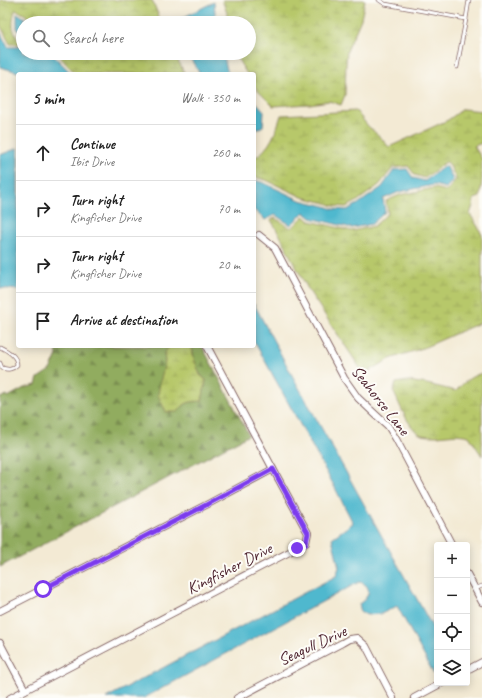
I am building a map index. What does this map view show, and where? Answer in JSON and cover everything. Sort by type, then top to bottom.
[{"type":"street","name":"Seahorse Lane","points":[[259,235],[275,248],[344,378],[358,398],[388,426],[450,542]]},
{"type":"street","name":"Kingfisher Drive","points":[[10,698],[306,543],[308,533],[208,348]]},
{"type":"street","points":[[0,611],[273,469]]},
{"type":"street","points":[[469,578],[482,602]]},
{"type":"street","name":"Seagull Drive","points":[[237,698],[349,639],[357,638],[366,646],[392,698]]},
{"type":"street","points":[[0,643],[25,690]]},
{"type":"street","points":[[470,668],[482,662]]},
{"type":"street","points":[[414,698],[436,686]]},
{"type":"lane","points":[[379,0],[385,4],[466,19]]},
{"type":"lane","points":[[457,67],[469,0]]},
{"type":"lane","points":[[0,347],[14,356],[17,361],[17,365],[8,370],[2,368],[0,363]]},
{"type":"lane","points":[[475,589],[482,586]]},
{"type":"green space","points":[[0,0],[152,0],[158,14],[158,16],[27,16],[17,10],[14,13],[13,21],[16,44],[10,44],[0,25]]},
{"type":"green space","points":[[222,0],[365,0],[361,19],[347,51],[345,95],[341,105],[329,101],[310,104],[273,106],[256,88],[256,72],[246,72],[238,60],[256,60],[256,16],[227,16]]},
{"type":"green space","points":[[63,60],[178,60],[184,72],[74,72]]},
{"type":"green space","points":[[463,109],[482,111],[482,143],[474,146],[482,159],[480,197],[474,199],[470,214],[482,235],[482,322],[423,348],[390,359],[364,374],[309,291],[271,220],[275,218],[291,228],[304,216],[310,221],[352,231],[374,226],[388,213],[386,201],[400,195],[434,188],[447,191],[456,179],[449,164],[447,162],[444,163],[425,178],[415,175],[408,166],[393,168],[379,185],[356,202],[346,207],[334,206],[302,197],[266,180],[256,178],[256,157],[272,140],[281,115],[356,111],[368,126],[389,147],[448,120]]},
{"type":"green space","points":[[56,348],[168,348],[164,353],[164,369],[182,406],[189,402],[202,400],[206,380],[197,369],[192,348],[203,348],[249,435],[0,567],[0,398],[7,395],[8,397],[24,388],[36,385],[38,378],[50,370],[57,355]]},
{"type":"green space","points":[[168,348],[192,348],[193,356],[200,375],[206,380],[202,401],[186,404],[178,412],[166,412],[158,395],[165,362],[164,353]]},
{"type":"green space","points":[[482,373],[482,456],[469,436],[457,434],[427,436],[417,432],[401,409],[393,391],[396,383],[408,381],[456,391],[468,380]]},
{"type":"water","points":[[214,2],[215,16],[186,16]]},
{"type":"water","points":[[0,32],[8,47],[16,47],[16,60],[58,60],[70,72],[18,72],[0,67]]},
{"type":"water","points":[[191,60],[225,60],[229,72],[199,72]]},
{"type":"water","points":[[256,102],[264,111],[263,126],[256,130]]},
{"type":"water","points":[[16,149],[16,290],[0,288],[0,155]]},
{"type":"water","points":[[446,165],[453,180],[446,188],[434,185],[399,192],[383,199],[385,212],[372,224],[352,228],[311,218],[304,212],[291,225],[275,215],[265,220],[256,212],[256,181],[300,200],[333,209],[347,210],[382,187],[394,170],[407,169],[413,178],[425,181]]},
{"type":"water","points":[[256,308],[434,630],[434,674],[397,606],[381,614],[367,615],[361,612],[359,604],[366,597],[368,589],[366,585],[359,582],[144,698],[106,698],[336,576],[339,567],[332,538],[353,523],[256,345]]},
{"type":"route","points":[[43,589],[273,469],[308,533],[306,543],[297,548]]}]
